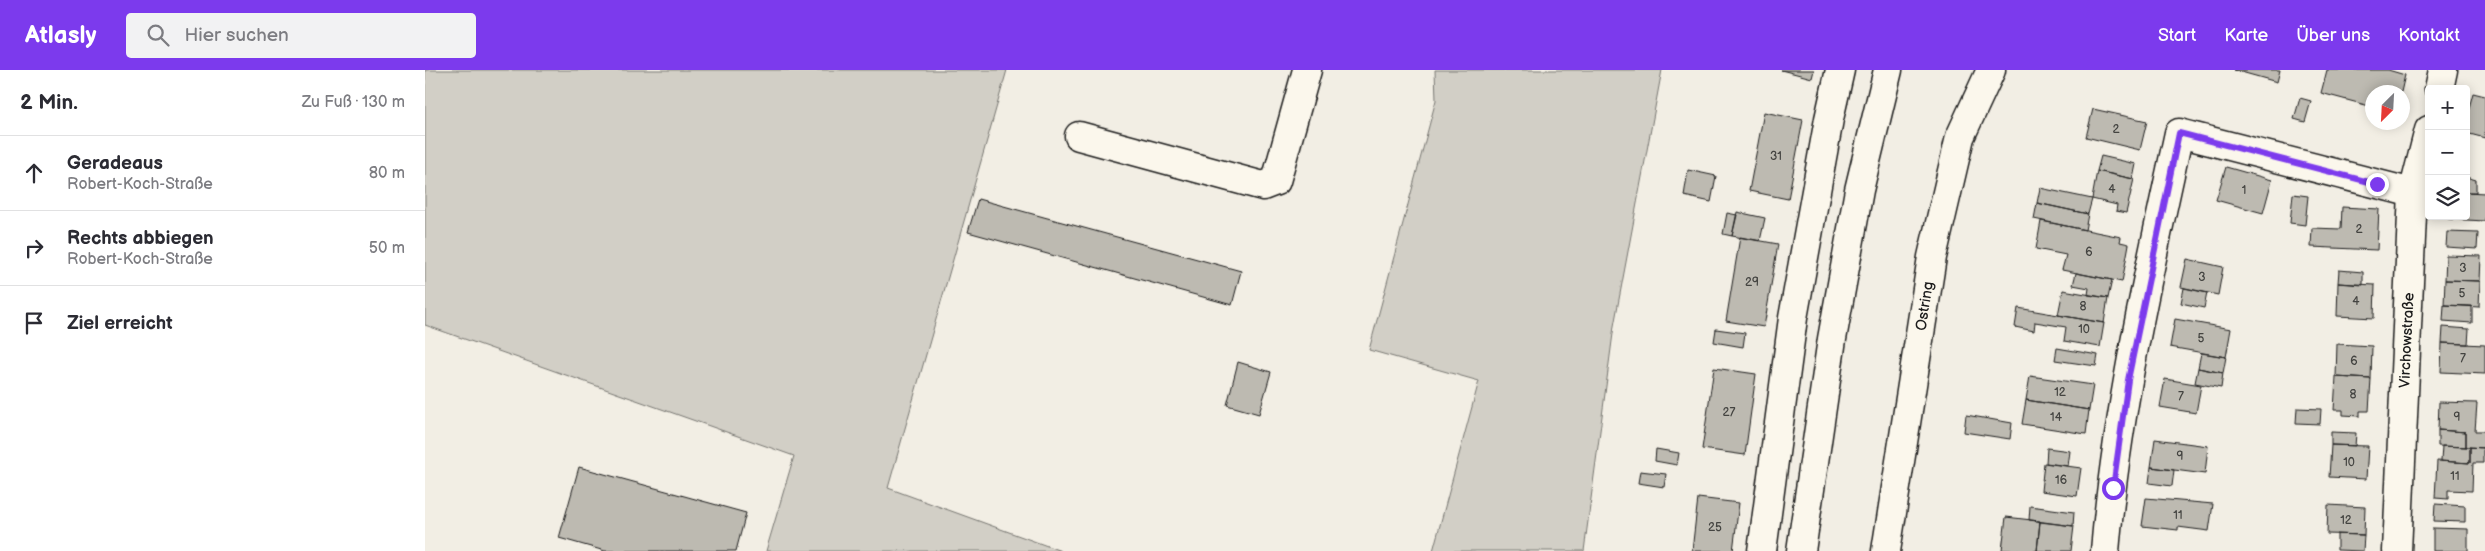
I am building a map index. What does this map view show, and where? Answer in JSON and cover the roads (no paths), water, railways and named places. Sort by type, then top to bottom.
[{"type":"street","points":[[1079,136],[1263,186],[1275,181],[1307,70]]},
{"type":"street","points":[[1761,551],[1793,318],[1829,119],[1841,70]]},
{"type":"street","points":[[1801,551],[1832,338],[1857,199],[1888,70]]},
{"type":"street","name":"Ostring","points":[[1885,551],[1932,257],[1960,137],[1991,70]]},
{"type":"street","points":[[2440,85],[2443,70]]},
{"type":"street","points":[[2105,551],[2121,415],[2179,133],[2413,193]]},
{"type":"street","name":"Virchowstraße","points":[[2397,551],[2413,193],[2425,146]]}]
